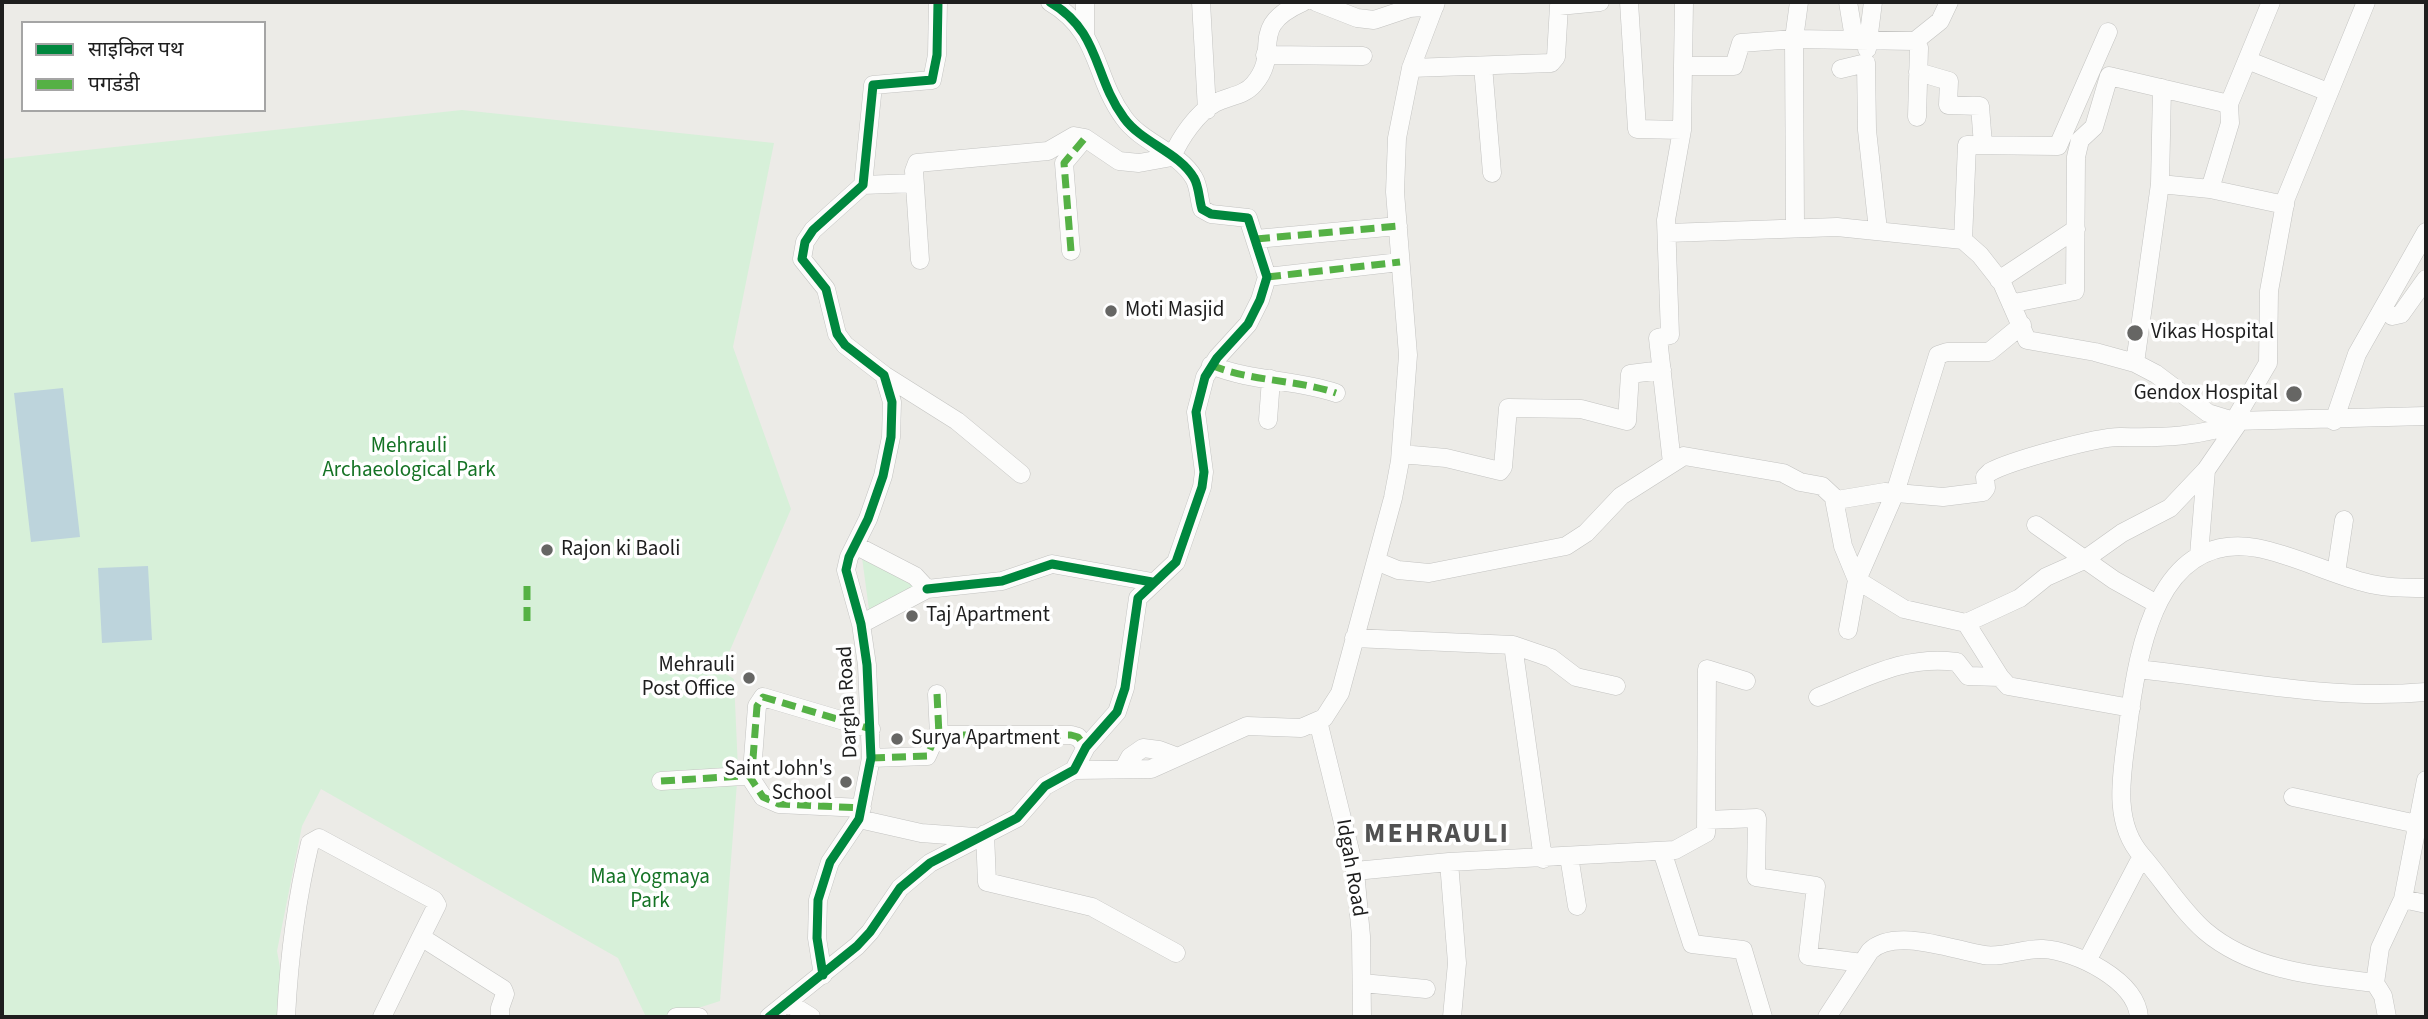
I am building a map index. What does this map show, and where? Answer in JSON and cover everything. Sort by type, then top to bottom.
[{"type":"street","points":[[863,186],[873,85],[932,80],[937,55],[938,2]]},
{"type":"street","points":[[1050,2],[1068,12],[1085,35],[1123,117],[1142,138],[1172,157],[1196,180],[1202,209],[1211,214],[1248,218],[1267,276],[1261,300],[1248,324],[1211,365],[1196,412],[1204,472],[1202,487],[1180,554],[1173,566],[1138,597],[1121,701],[1105,728],[1086,747],[1074,770]]},
{"type":"street","points":[[1085,2],[1085,35]]},
{"type":"street","points":[[1201,2],[1207,110]]},
{"type":"street","points":[[1172,157],[1178,143],[1207,110],[1217,102],[1251,89],[1262,75],[1268,32],[1274,18],[1303,2]]},
{"type":"street","points":[[1316,2],[1343,7],[1363,19],[1382,20],[1405,9],[1435,4]]},
{"type":"street","points":[[1411,68],[1552,63],[1556,57],[1559,6],[1600,2]]},
{"type":"street","points":[[1629,2],[1637,129],[1682,130]]},
{"type":"street","points":[[1672,463],[1658,338],[1670,335],[1666,220],[1682,130],[1684,2]]},
{"type":"street","points":[[1795,227],[1794,39],[1798,2]]},
{"type":"street","points":[[1847,2],[1861,38],[1866,63],[1867,130],[1878,230]]},
{"type":"street","points":[[1861,38],[1873,2]]},
{"type":"street","points":[[1684,66],[1734,66],[1741,43],[1861,38],[1915,41],[1940,21],[1950,2]]},
{"type":"street","points":[[2210,189],[2230,123],[2229,104],[2271,2]]},
{"type":"street","points":[[1376,561],[1398,569],[1429,573],[1566,546],[1586,533],[1621,496],[1684,456],[1692,456],[1783,473],[1800,482],[1822,486],[1834,499],[1843,546],[1857,580],[1904,609],[1966,623],[2020,598],[2056,571],[2084,559],[2122,533],[2170,508],[2206,470],[2236,422],[2268,363],[2269,291],[2285,205],[2366,2]]},
{"type":"street","points":[[769,1017],[823,975],[870,932],[900,888],[930,863],[1017,818],[1045,786],[1074,770],[1124,768],[1130,757],[1143,748],[1175,756],[1247,726],[1301,728],[1318,721],[1333,707],[1340,693],[1393,498],[1401,454],[1408,355],[1395,192],[1397,138],[1411,68],[1435,4]]},
{"type":"street","points":[[1963,240],[1967,145],[2058,146],[2108,32]]},
{"type":"street","points":[[1915,41],[1919,48],[1917,117]]},
{"type":"street","points":[[1265,55],[1363,56]]},
{"type":"street","points":[[2248,60],[2328,92]]},
{"type":"street","points":[[1841,69],[1866,63]]},
{"type":"street","points":[[1483,66],[1492,173]]},
{"type":"street","points":[[1918,72],[1949,81],[1948,105],[1980,106],[1983,145]]},
{"type":"street","points":[[2014,303],[2075,291],[2076,158],[2080,140],[2094,127],[2109,76],[2229,104]]},
{"type":"street","points":[[2135,363],[2160,184],[2162,88]]},
{"type":"street","points":[[920,260],[914,166],[920,161],[1048,151],[1074,136],[1085,138],[1119,161],[1139,163],[1172,157]]},
{"type":"street","points":[[1071,251],[1064,163],[1085,138]]},
{"type":"street","points":[[914,183],[863,186],[813,230],[805,242],[802,259],[826,289],[837,334],[845,345],[884,375],[968,429],[1021,474]]},
{"type":"street","points":[[2160,184],[2210,189],[2285,205]]},
{"type":"street","points":[[1256,239],[1398,226]]},
{"type":"street","points":[[1668,233],[1795,227],[1878,230],[1963,240],[1980,255],[2014,303],[2027,340],[2095,352],[2135,363],[2156,374],[2208,413],[2236,422]]},
{"type":"street","points":[[1999,280],[2076,229]]},
{"type":"street","points":[[2334,421],[2357,354],[2426,232]]},
{"type":"street","points":[[1267,276],[1400,262]]},
{"type":"street","points":[[2392,316],[2401,314],[2426,279]]},
{"type":"street","points":[[1848,631],[1857,580],[1895,493],[1938,355],[1947,352],[1989,352],[2022,325]]},
{"type":"street","points":[[1211,365],[1246,377],[1295,381],[1336,393]]},
{"type":"street","points":[[1401,454],[1446,458],[1500,471],[1503,467],[1508,408],[1581,409],[1627,421],[1630,374],[1662,370]]},
{"type":"street","points":[[861,624],[846,570],[873,506],[891,437],[892,402],[884,375]]},
{"type":"street","points":[[1268,419],[1271,380]]},
{"type":"street","points":[[1834,499],[1873,493],[1943,497],[1983,492],[1986,488],[1985,477],[1990,472],[2028,458],[2116,437],[2201,434],[2236,422],[2426,416]]},
{"type":"street","points":[[2199,555],[2206,470]]},
{"type":"street","points":[[2336,573],[2344,520]]},
{"type":"street","points":[[2036,525],[2084,559],[2157,604]]},
{"type":"street","points":[[855,545],[915,576],[928,589],[1002,581],[1052,564],[1152,582]]},
{"type":"street","points":[[2387,1017],[2381,990],[2375,984],[2277,967],[2221,942],[2196,921],[2129,841],[2123,818],[2122,793],[2137,669],[2157,604],[2171,582],[2199,555],[2211,549],[2243,546],[2376,585],[2426,589]]},
{"type":"street","name":"Dargha Road","points":[[823,975],[817,938],[818,900],[830,862],[860,814],[871,758],[871,729],[861,624],[928,589]]},
{"type":"street","points":[[1966,623],[2008,686],[2131,708]]},
{"type":"street","points":[[1354,638],[1513,645],[1551,659],[1576,677],[1616,686]]},
{"type":"street","points":[[1513,645],[1543,859]]},
{"type":"street","points":[[1818,697],[1921,659],[1957,662],[1968,676],[2000,677]]},
{"type":"street","points":[[1354,872],[1449,862],[1675,850],[1706,833],[1707,669],[1746,681]]},
{"type":"street","points":[[2137,669],[2244,681],[2325,694],[2426,692]]},
{"type":"street","points":[[871,758],[927,757],[939,735],[937,694]]},
{"type":"street","points":[[661,781],[748,774],[753,768],[758,702],[763,697],[871,729]]},
{"type":"street","name":"Idgah Road","points":[[1318,721],[1354,872],[1362,1017]]},
{"type":"street","points":[[939,735],[1071,736],[1078,737],[1086,747]]},
{"type":"street","points":[[748,774],[763,796],[779,804],[860,814],[921,833],[982,835]]},
{"type":"street","points":[[2375,984],[2380,948],[2403,899],[2426,780]]},
{"type":"street","points":[[2293,797],[2417,824]]},
{"type":"street","points":[[1706,820],[1758,818],[1756,877],[1816,886],[1808,956],[1862,963]]},
{"type":"street","points":[[982,835],[987,882],[1092,907],[1176,953]]},
{"type":"street","points":[[286,1017],[292,930],[312,839],[319,838],[434,900],[437,905],[382,1017]]},
{"type":"street","points":[[1662,851],[1692,944],[1742,950],[1766,1017]]},
{"type":"street","points":[[1569,856],[1577,906]]},
{"type":"street","points":[[2087,961],[2142,856]]},
{"type":"street","points":[[1449,862],[1457,962],[1451,1017]]},
{"type":"street","points":[[2403,899],[2426,904]]},
{"type":"street","points":[[421,937],[502,989],[505,995],[499,1008],[500,1017]]},
{"type":"street","points":[[1827,1017],[1877,944],[1892,940],[1934,944],[1986,955],[2043,949],[2087,961],[2099,966],[2119,984],[2137,1008],[2139,1017]]},
{"type":"street","points":[[1362,983],[1426,989]]},
{"type":"street","points":[[787,1002],[811,1017]]},
{"type":"street","points":[[676,1017],[699,1017]]},
{"type":"green space","name":"Mehrauli Archaeological Park","points":[[462,110],[774,143],[733,347],[791,509],[721,671],[734,679],[738,770],[720,1001],[670,1017],[646,1017],[618,958],[321,789],[302,826],[277,951],[289,1017],[2,1017],[2,159]]},
{"type":"green space","points":[[861,550],[921,583],[870,617]]},
{"type":"water","points":[[63,388],[80,537],[31,542],[14,393]]},
{"type":"water","points":[[148,566],[152,640],[102,643],[98,568]]},
{"type":"marked path","points":[[1071,251],[1064,163],[1085,138]]},
{"type":"marked path","points":[[1256,239],[1398,226]]},
{"type":"marked path","points":[[1267,277],[1400,262]]},
{"type":"marked path","points":[[1211,365],[1242,375],[1336,393]]},
{"type":"marked path","points":[[527,585],[527,621]]},
{"type":"marked path","points":[[937,694],[939,735]]},
{"type":"marked path","points":[[661,781],[743,776],[752,772],[757,706],[763,697],[871,729]]},
{"type":"marked path","points":[[871,758],[927,756],[936,736],[943,735],[1071,735],[1078,737],[1086,747]]},
{"type":"marked path","points":[[748,774],[763,797],[779,804],[862,808]]},
{"type":"cycle path","points":[[823,975],[817,938],[818,900],[830,862],[859,819],[871,758],[867,665],[861,624],[846,570],[883,476],[891,437],[892,402],[884,375],[845,345],[837,334],[826,289],[802,259],[805,242],[813,230],[863,185],[873,85],[932,80],[937,55],[938,2]]},
{"type":"cycle path","points":[[769,1017],[857,946],[870,932],[900,888],[930,863],[1017,818],[1045,786],[1074,770],[1086,747],[1117,712],[1125,688],[1138,598],[1176,562],[1202,487],[1204,472],[1196,412],[1205,377],[1217,358],[1248,324],[1260,300],[1267,277],[1248,218],[1211,214],[1202,209],[1196,181],[1179,161],[1140,134],[1124,118],[1114,102],[1088,41],[1067,14],[1050,2]]},
{"type":"cycle path","points":[[927,589],[1002,581],[1052,564],[1152,582]]},
{"type":"place","name":"Moti Masjid","points":[[1111,311]]},
{"type":"place","name":"Vikas Hospital","points":[[2135,333]]},
{"type":"place","name":"Gendox Hospital","points":[[2294,394]]},
{"type":"place","name":"Rajon ki Baoli","points":[[547,550]]},
{"type":"place","name":"Taj Apartment","points":[[912,616]]},
{"type":"place","name":"Mehrauli Post Office","points":[[749,678]]},
{"type":"place","name":"Surya Apartment","points":[[897,739]]},
{"type":"place","name":"Saint John's School","points":[[846,782]]},
{"type":"district","name":"MEHRAULI","points":[[1437,836]]},
{"type":"park label","name":"Maa Yogmaya Park","points":[[650,890]]}]
